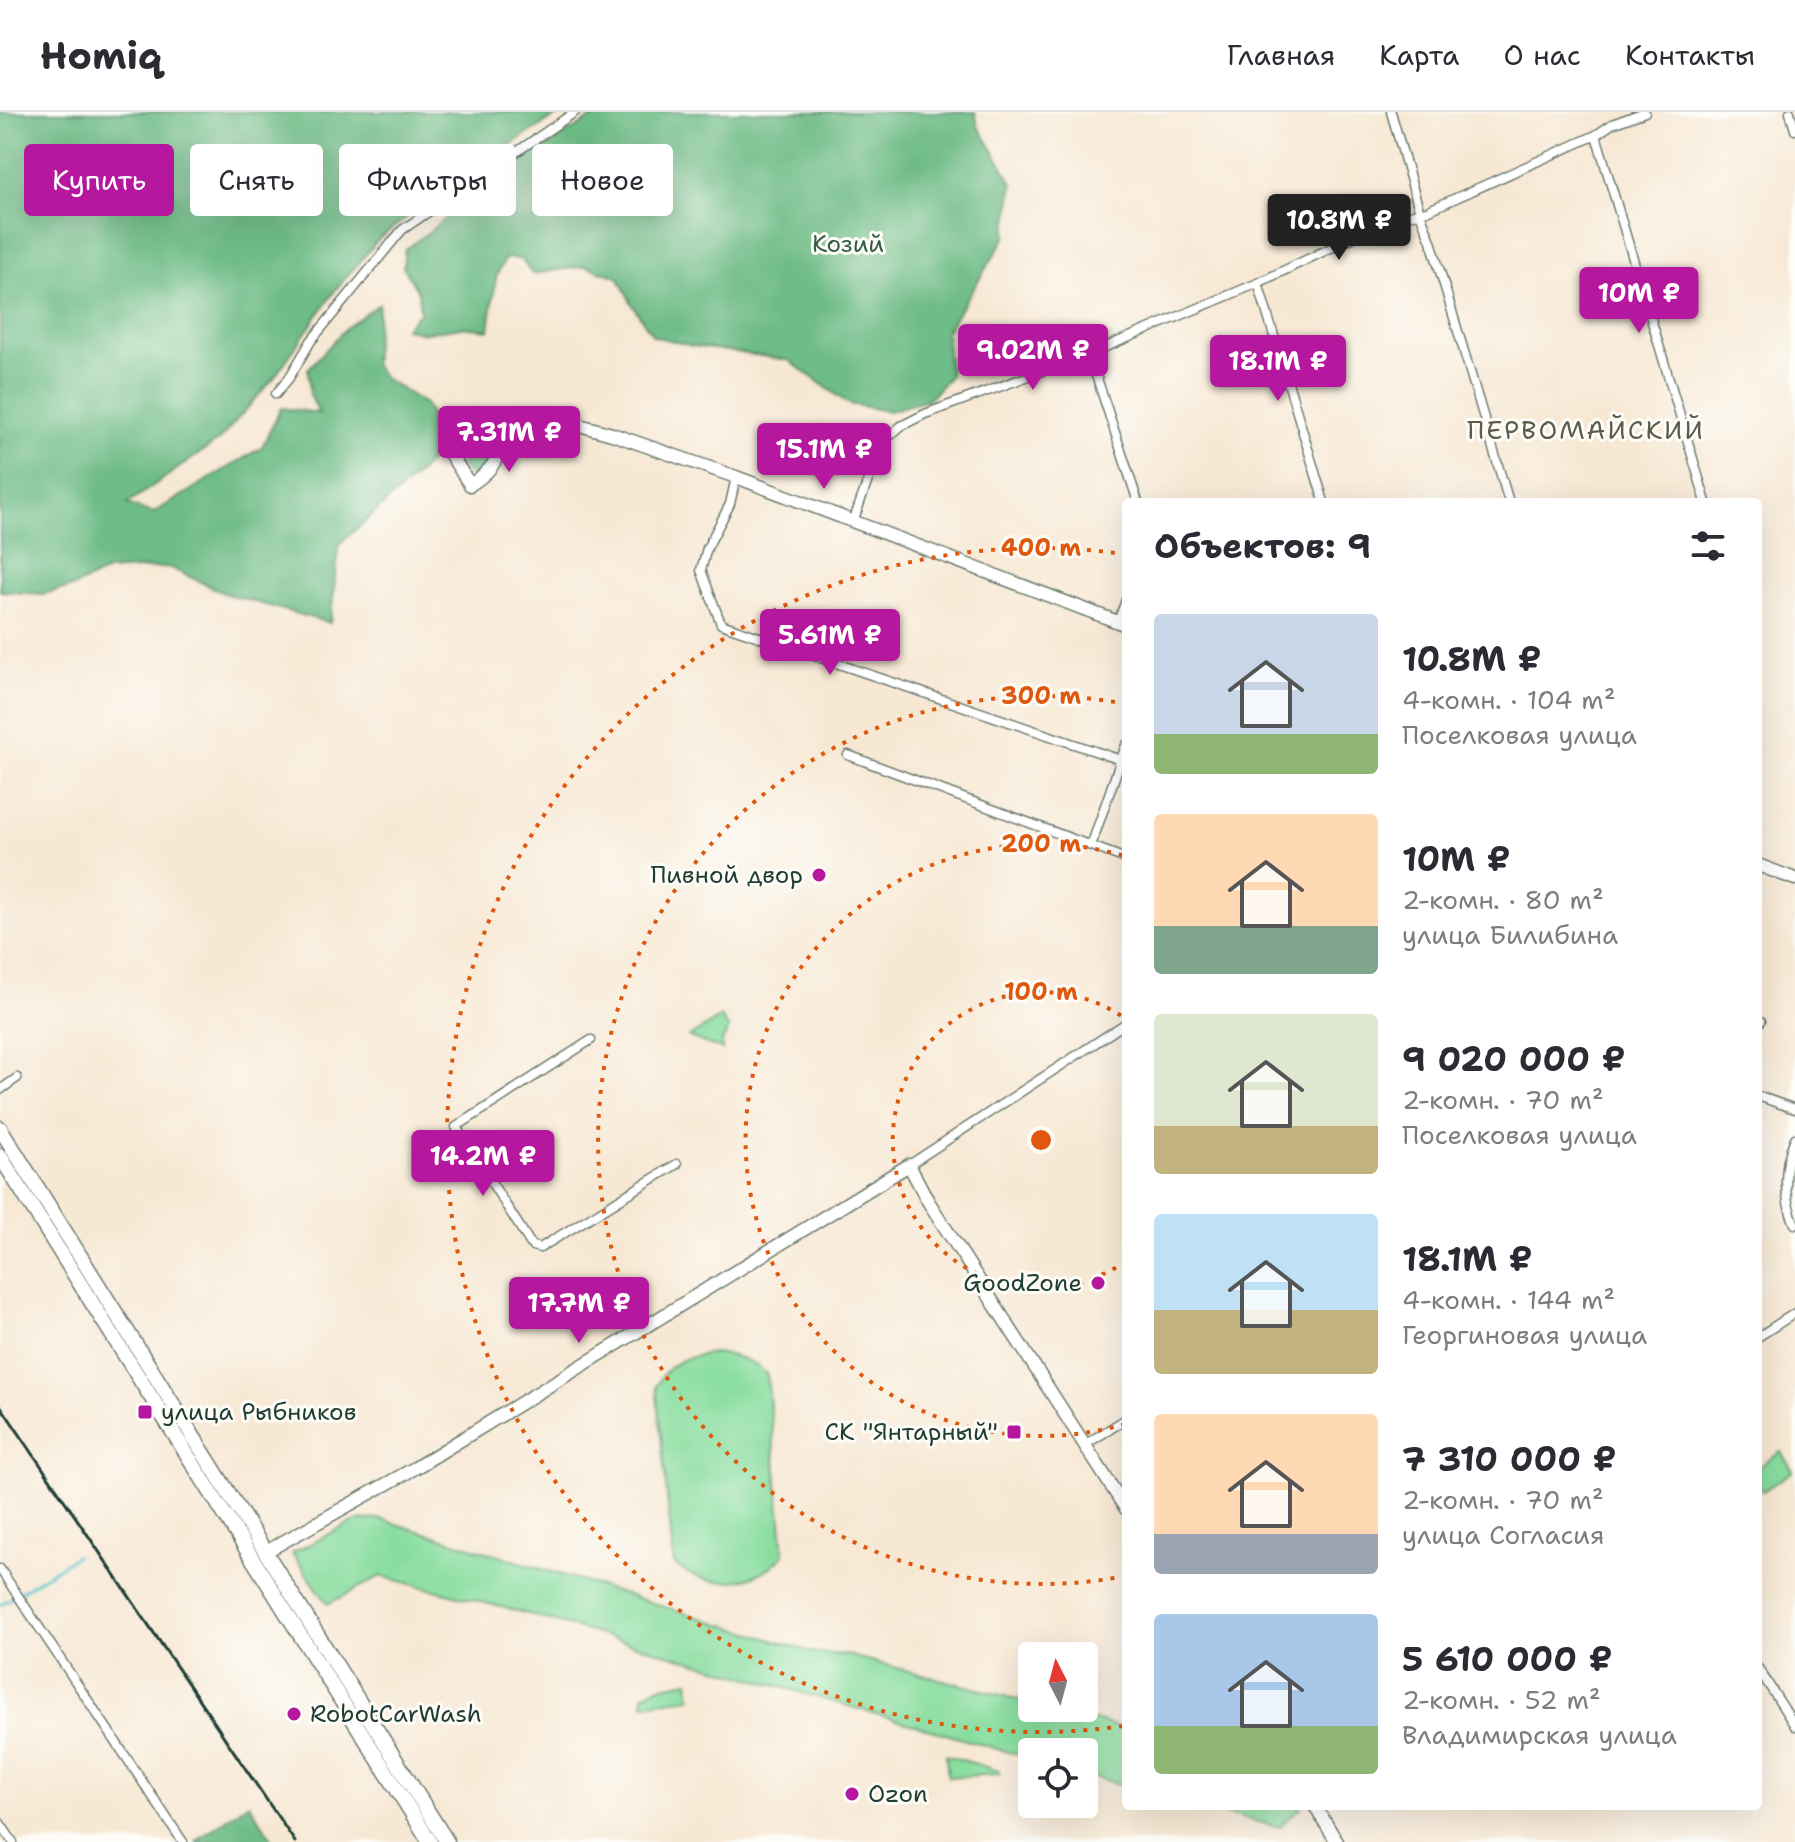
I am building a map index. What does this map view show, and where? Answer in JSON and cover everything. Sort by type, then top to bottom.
[{"type":"main road","points":[[0,1128],[447,1842]]},
{"type":"main road","points":[[0,1156],[430,1842]]},
{"type":"street","points":[[276,394],[311,341],[402,230],[575,112]]},
{"type":"street","points":[[1391,112],[1508,498]]},
{"type":"street","points":[[853,522],[881,444],[901,426],[925,414],[1089,354],[1258,283],[1391,219],[1420,213],[1596,135],[1612,124],[1645,112]]},
{"type":"street","points":[[1790,112],[1795,130]]},
{"type":"street","points":[[1596,135],[1705,498]]},
{"type":"street","points":[[1258,283],[1323,498]]},
{"type":"street","points":[[1089,354],[1137,498]]},
{"type":"street","points":[[491,416],[499,437],[496,459],[485,475],[470,485],[459,470],[450,447],[463,433],[491,416],[532,412],[612,434],[736,477],[1122,624]]},
{"type":"street","points":[[736,477],[730,504],[707,548],[701,570],[721,624],[1121,760]]},
{"type":"street","points":[[848,755],[1122,858]]},
{"type":"street","points":[[1091,846],[1122,757]]},
{"type":"street","points":[[1762,867],[1795,879]]},
{"type":"street","points":[[265,1552],[415,1468],[909,1165],[1122,1026]]},
{"type":"street","points":[[591,1040],[456,1127],[532,1246],[540,1248],[677,1164]]},
{"type":"street","points":[[0,1090],[17,1078]]},
{"type":"street","points":[[1762,1098],[1795,1109]]},
{"type":"street","points":[[1795,1138],[1786,1175],[1788,1203],[1795,1224]]},
{"type":"street","points":[[909,1165],[989,1298],[1122,1502]]},
{"type":"street","points":[[1762,1334],[1795,1313]]},
{"type":"street","points":[[1086,1444],[1122,1422]]},
{"type":"street","points":[[0,1569],[181,1841]]},
{"type":"street","points":[[1762,1674],[1795,1726]]},
{"type":"street","points":[[1317,1810],[1337,1842]]},
{"type":"street","points":[[0,1823],[13,1842]]},
{"type":"green space","points":[[0,112],[563,112],[512,144],[339,144],[339,216],[408,216],[379,239],[336,289],[274,378],[219,440],[127,504],[153,513],[262,447],[281,408],[319,413],[310,395],[308,369],[346,328],[379,304],[373,364],[384,378],[425,404],[431,416],[431,461],[339,545],[330,623],[226,594],[169,567],[107,571],[73,587],[42,594],[0,591]]},
{"type":"green space","name":"Козий","points":[[602,112],[975,112],[978,126],[1013,183],[1006,237],[946,331],[950,376],[929,399],[889,411],[849,404],[788,360],[692,346],[653,336],[618,277],[586,266],[532,274],[521,259],[505,258],[496,277],[489,330],[461,327],[424,333],[405,328],[420,312],[418,292],[403,267],[405,250],[449,216],[516,216],[516,165],[532,154],[532,216],[673,216],[673,144],[549,144]]},
{"type":"green space","points":[[490,426],[493,444],[488,461],[481,472],[468,473],[460,457],[462,444],[473,433]]},
{"type":"green space","points":[[721,1017],[729,1029],[722,1042],[723,1050],[689,1037]]},
{"type":"green space","points":[[715,1353],[744,1359],[767,1375],[784,1554],[760,1573],[731,1581],[701,1578],[674,1564],[656,1386],[666,1371],[680,1361]]},
{"type":"green space","points":[[1781,1452],[1793,1471],[1763,1491],[1762,1464]]},
{"type":"green space","points":[[380,1519],[815,1653],[847,1655],[1018,1699],[1018,1722],[1098,1721],[1122,1728],[1122,1785],[1098,1778],[1098,1738],[1018,1738],[1018,1755],[528,1614],[381,1576],[328,1604],[292,1553],[355,1521]]},
{"type":"green space","points":[[689,1681],[691,1698],[644,1704],[643,1695],[658,1687]]},
{"type":"green space","points":[[946,1755],[999,1771],[999,1774],[948,1777]]},
{"type":"green space","points":[[249,1803],[274,1842],[196,1842],[196,1841]]},
{"type":"green space","points":[[1212,1810],[1299,1810],[1278,1827]]},
{"type":"waterway","points":[[0,1605],[76,1556]]},
{"type":"railway","points":[[0,1405],[295,1842]]},
{"type":"place","name":"Пивной двор","points":[[819,875]]},
{"type":"place","name":"GoodZone","points":[[1098,1283]]},
{"type":"place","name":"улица Рыбников","points":[[145,1412]]},
{"type":"place","name":"СК \"Янтарный\"","points":[[1014,1432]]},
{"type":"place","name":"RobotCarWash","points":[[294,1714]]},
{"type":"place","name":"Ozon","points":[[852,1794]]},
{"type":"district","name":"ПЕРВОМАЙСКИЙ","points":[[1586,430]]}]
